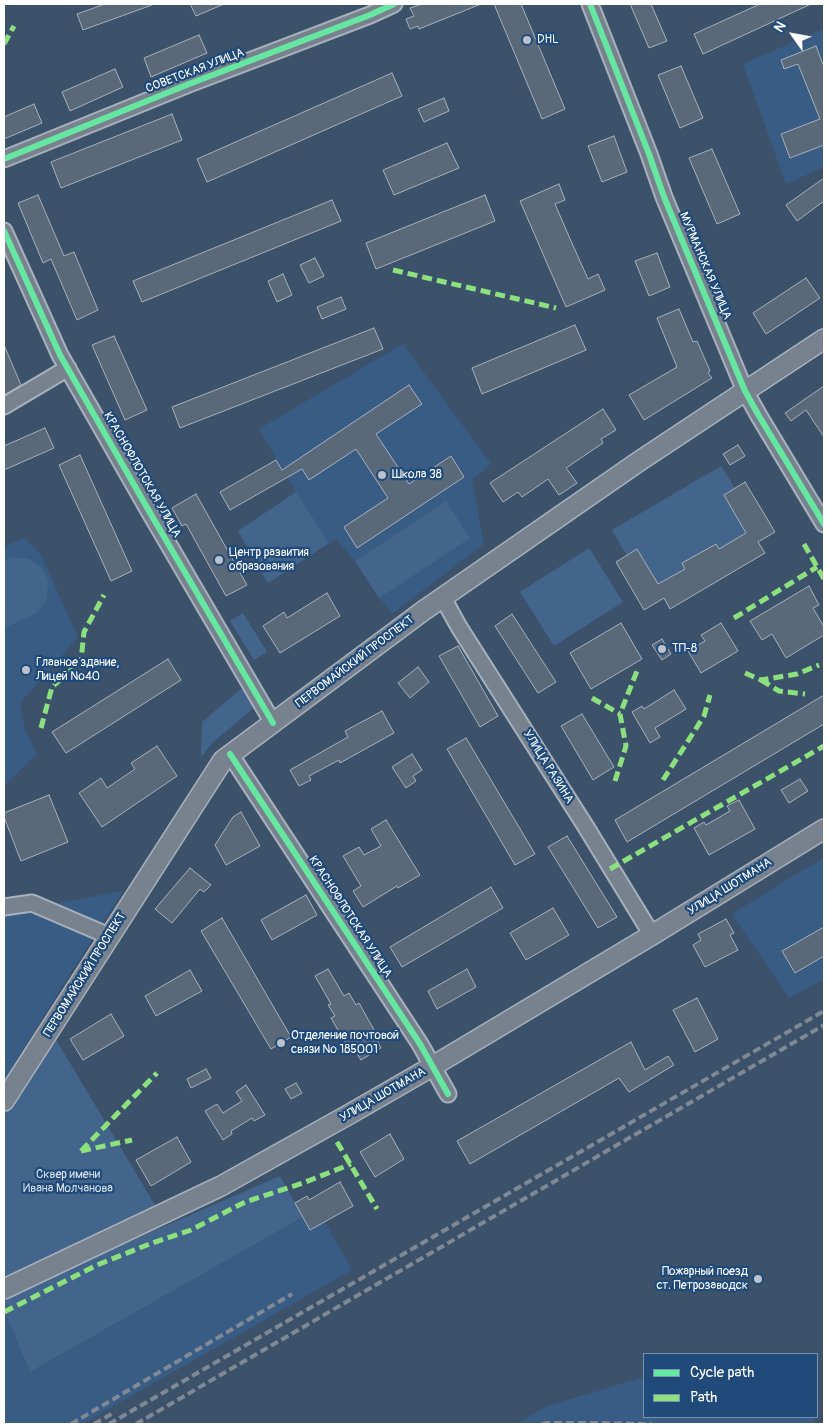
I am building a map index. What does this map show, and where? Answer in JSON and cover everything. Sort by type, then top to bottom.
[{"type":"main road","name":"ПЕРВОМАЙСКИЙ ПРОСПЕКТ","points":[[4,1101],[223,760],[423,611],[641,460],[824,339]]},
{"type":"main road","name":"УЛИЦА ШОТМАНА","points":[[4,1289],[221,1186],[433,1066],[652,936],[824,829]]},
{"type":"street","name":"СОВЕТСКАЯ УЛИЦА","points":[[4,159],[394,4]]},
{"type":"street","name":"МУРМАНСКАЯ УЛИЦА","points":[[590,4],[664,197],[746,391],[824,524]]},
{"type":"street","name":"КРАСНОФЛОТСКАЯ УЛИЦА","points":[[4,231],[60,355],[149,512],[273,723]]},
{"type":"street","points":[[4,406],[68,368]]},
{"type":"street","name":"УЛИЦА РАЗИНА","points":[[442,598],[652,936]]},
{"type":"street","name":"КРАСНОФЛОТСКАЯ УЛИЦА","points":[[230,754],[433,1066],[448,1094]]},
{"type":"street","points":[[4,907],[32,903],[109,936]]},
{"type":"shaded area","points":[[824,29],[824,167],[786,184],[743,64]]},
{"type":"shaded area","name":"Школа 38","points":[[403,344],[491,464],[472,480],[484,544],[393,613],[379,598],[355,561],[336,539],[268,583],[238,531],[296,492],[259,429]]},
{"type":"shaded area","name":"Главное здание, Лицей №40","points":[[24,538],[40,553],[78,637],[20,703],[25,730],[37,754],[4,786],[4,547]]},
{"type":"shaded area","points":[[824,857],[824,979],[789,998],[732,914]]},
{"type":"shaded area","points":[[123,891],[68,977],[4,1080],[4,913]]},
{"type":"shaded area","points":[[303,1217],[310,1230],[325,1222],[352,1270],[82,1424],[4,1424],[4,1310],[30,1372]]},
{"type":"shaded area","points":[[643,1377],[643,1418],[815,1418],[813,1424],[516,1424],[547,1406]]},
{"type":"green space","points":[[721,466],[735,488],[724,495],[746,533],[719,549],[715,544],[682,563],[685,569],[658,584],[638,550],[627,556],[612,530]]},
{"type":"green space","points":[[296,492],[329,543],[268,583],[238,531]]},
{"type":"green space","points":[[446,501],[470,538],[379,598],[355,561]]},
{"type":"green space","points":[[589,548],[623,602],[554,646],[520,592]]},
{"type":"green space","points":[[12,557],[29,559],[41,567],[48,580],[47,599],[37,613],[4,628],[4,561]]},
{"type":"green space","points":[[243,613],[267,652],[254,660],[230,621]]},
{"type":"green space","points":[[242,688],[254,708],[213,742],[201,757],[202,722]]},
{"type":"green space","name":"Сквер имени Ивана Молчанова","points":[[55,1038],[158,1210],[4,1283],[4,1116]]},
{"type":"green space","points":[[280,1176],[303,1217],[30,1372],[4,1310],[4,1296]]},
{"type":"building","points":[[105,4],[152,5],[83,30],[77,14]]},
{"type":"building","points":[[190,4],[224,4],[196,16]]},
{"type":"building","points":[[422,4],[481,4],[419,29],[418,26],[410,29],[406,19],[414,16],[410,8]]},
{"type":"building","points":[[494,4],[521,4],[565,109],[542,119]]},
{"type":"building","points":[[630,4],[651,4],[667,41],[649,48]]},
{"type":"building","points":[[760,4],[811,4],[703,54],[694,34]]},
{"type":"building","points":[[199,35],[207,53],[151,77],[144,58]]},
{"type":"building","points":[[816,46],[824,67],[824,145],[790,158],[781,134],[820,119],[798,64],[784,69],[781,60]]},
{"type":"building","points":[[681,66],[703,118],[680,128],[658,75]]},
{"type":"building","points":[[115,69],[123,87],[70,111],[62,92]]},
{"type":"building","points":[[392,73],[402,96],[207,182],[197,159]]},
{"type":"building","points":[[444,98],[449,111],[424,122],[418,109]]},
{"type":"building","points":[[34,104],[42,123],[4,139],[4,117]]},
{"type":"building","points":[[172,114],[182,140],[61,188],[51,162]]},
{"type":"building","points":[[614,136],[627,172],[602,182],[588,146]]},
{"type":"building","points":[[447,143],[459,168],[394,195],[383,170]]},
{"type":"building","points":[[712,149],[740,214],[717,224],[689,158]]},
{"type":"building","points":[[824,178],[824,201],[797,221],[786,205]]},
{"type":"building","points":[[559,184],[565,200],[555,204],[571,241],[588,279],[598,274],[605,290],[566,307],[520,201]]},
{"type":"building","points":[[38,195],[64,256],[74,252],[98,310],[77,320],[51,259],[43,263],[18,203]]},
{"type":"building","points":[[485,195],[495,221],[376,269],[366,243]]},
{"type":"building","points":[[332,200],[341,221],[142,302],[133,281]]},
{"type":"building","points":[[657,253],[670,287],[649,296],[635,261]]},
{"type":"building","points":[[315,258],[324,276],[309,283],[300,265]]},
{"type":"building","points":[[283,274],[292,295],[277,302],[268,281]]},
{"type":"building","points":[[806,278],[820,298],[766,334],[753,313]]},
{"type":"building","points":[[341,297],[346,309],[322,319],[317,307]]},
{"type":"building","points":[[679,309],[693,342],[697,341],[710,371],[708,373],[712,378],[644,420],[629,395],[677,367],[657,318]]},
{"type":"building","points":[[575,325],[586,350],[482,394],[472,368]]},
{"type":"building","points":[[374,328],[383,349],[180,428],[172,407]]},
{"type":"building","points":[[114,336],[147,410],[125,420],[92,345]]},
{"type":"building","points":[[4,345],[21,385],[4,395]]},
{"type":"building","points":[[409,385],[422,404],[376,434],[409,484],[451,456],[464,477],[357,548],[344,527],[388,498],[356,449],[309,480],[302,469],[230,510],[220,492],[276,460],[282,470]]},
{"type":"building","points":[[824,386],[824,437],[806,410],[791,421],[785,413]]},
{"type":"building","points":[[603,409],[616,430],[601,439],[603,443],[566,468],[577,483],[559,495],[548,479],[522,497],[518,492],[503,502],[490,483]]},
{"type":"building","points":[[45,428],[54,448],[4,470],[4,446]]},
{"type":"building","points":[[738,445],[745,456],[730,465],[723,454]]},
{"type":"building","points":[[80,455],[132,571],[111,581],[59,465]]},
{"type":"building","points":[[745,482],[775,532],[758,542],[765,553],[670,609],[664,598],[644,610],[616,562],[637,549],[658,584],[685,569],[682,563],[716,544],[719,549],[746,533],[724,495]]},
{"type":"building","name":"Центр развития образования","points":[[196,494],[247,585],[226,596],[186,524],[182,526],[172,508]]},
{"type":"building","points":[[809,586],[819,605],[813,608],[824,627],[824,635],[786,658],[772,634],[762,640],[750,621]]},
{"type":"building","points":[[327,593],[340,616],[280,653],[263,626],[284,612],[287,618]]},
{"type":"building","points":[[512,614],[556,682],[538,693],[495,626]]},
{"type":"building","points":[[621,623],[642,659],[591,689],[570,653]]},
{"type":"building","points":[[721,623],[738,651],[701,673],[688,651],[705,641],[701,635]]},
{"type":"building","name":"ТП-8","points":[[662,639],[671,654],[662,660],[652,645]]},
{"type":"building","points":[[458,646],[498,716],[480,727],[439,656]]},
{"type":"building","points":[[168,659],[181,680],[66,753],[52,732]]},
{"type":"building","points":[[418,667],[429,682],[410,698],[398,683]]},
{"type":"building","points":[[674,690],[686,709],[655,728],[660,737],[650,743],[632,712],[642,706],[644,709]]},
{"type":"building","points":[[824,695],[824,724],[627,842],[615,820]]},
{"type":"building","points":[[382,711],[394,733],[340,763],[339,760],[309,776],[311,780],[299,786],[290,770],[348,737],[345,731]]},
{"type":"building","points":[[582,714],[614,767],[593,780],[561,726]]},
{"type":"building","points":[[466,738],[535,854],[515,865],[447,749]]},
{"type":"building","points":[[157,746],[177,776],[102,827],[79,793],[101,778],[107,788],[135,769],[131,763]]},
{"type":"building","points":[[412,754],[422,770],[413,776],[416,781],[406,788],[392,767]]},
{"type":"building","points":[[800,779],[808,791],[789,803],[781,790]]},
{"type":"building","points":[[49,795],[68,842],[21,861],[4,813]]},
{"type":"building","points":[[739,800],[755,829],[709,855],[694,828],[704,822],[706,825],[730,811],[727,806]]},
{"type":"building","points":[[241,812],[260,846],[226,865],[215,845],[233,817]]},
{"type":"building","points":[[386,820],[420,875],[398,888],[397,886],[363,907],[353,891],[361,886],[343,856],[359,847],[364,855],[381,846],[371,829]]},
{"type":"building","points":[[567,836],[617,917],[598,928],[548,847]]},
{"type":"building","points":[[190,868],[211,885],[204,892],[200,889],[172,923],[155,909]]},
{"type":"building","points":[[491,887],[503,908],[402,967],[390,947]]},
{"type":"building","points":[[306,895],[317,915],[272,940],[261,920]]},
{"type":"building","points":[[553,908],[569,935],[526,960],[510,933]]},
{"type":"building","points":[[222,918],[291,1037],[271,1049],[201,931]]},
{"type":"building","points":[[726,919],[734,933],[730,935],[738,950],[705,967],[693,945],[701,940],[698,934]]},
{"type":"building","points":[[824,927],[824,956],[795,973],[782,951]]},
{"type":"building","points":[[328,969],[344,996],[349,993],[356,1005],[359,1003],[378,1037],[376,1038],[381,1048],[361,1060],[354,1049],[350,1051],[331,1018],[335,1016],[328,1005],[331,1004],[315,976]]},
{"type":"building","points":[[467,969],[476,987],[437,1009],[428,991]]},
{"type":"building","points":[[190,970],[202,991],[156,1016],[145,996]]},
{"type":"building","points":[[697,998],[718,1039],[695,1052],[673,1010]]},
{"type":"building","points":[[111,1014],[124,1036],[83,1060],[70,1039]]},
{"type":"building","points":[[631,1042],[645,1070],[668,1056],[674,1065],[629,1092],[619,1078],[470,1164],[457,1141]]},
{"type":"building","points":[[206,1069],[211,1078],[191,1088],[187,1079]]},
{"type":"building","points":[[296,1083],[302,1093],[291,1099],[285,1089]]},
{"type":"building","points":[[246,1085],[265,1115],[254,1121],[252,1118],[231,1131],[232,1134],[223,1140],[205,1111],[217,1104],[223,1113],[242,1101],[236,1092]]},
{"type":"building","points":[[390,1134],[404,1159],[375,1177],[360,1152]]},
{"type":"building","points":[[177,1137],[191,1162],[151,1186],[136,1160]]},
{"type":"building","points":[[340,1182],[353,1206],[310,1230],[295,1203],[307,1196],[309,1200]]},
{"type":"railway","points":[[109,1424],[824,1011]]},
{"type":"railway","points":[[136,1424],[824,1025]]},
{"type":"railway","points":[[71,1424],[292,1294]]},
{"type":"railway","points":[[94,1424],[115,1412]]},
{"type":"railway","points":[[542,1424],[652,1424]]},
{"type":"marked path","points":[[4,44],[14,26]]},
{"type":"marked path","points":[[393,270],[556,308]]},
{"type":"marked path","points":[[804,544],[824,579]]},
{"type":"marked path","points":[[734,618],[817,567]]},
{"type":"marked path","points":[[41,728],[52,687],[81,661],[84,632],[104,595]]},
{"type":"marked path","points":[[745,673],[761,680],[797,674],[819,665]]},
{"type":"marked path","points":[[615,781],[626,746],[620,714],[637,671]]},
{"type":"marked path","points":[[761,680],[779,691],[805,694]]},
{"type":"marked path","points":[[663,780],[704,716],[710,695]]},
{"type":"marked path","points":[[592,698],[620,714]]},
{"type":"marked path","points":[[610,869],[824,746]]},
{"type":"marked path","points":[[81,1151],[157,1073]]},
{"type":"marked path","points":[[81,1151],[132,1140]]},
{"type":"marked path","points":[[337,1142],[377,1209]]},
{"type":"marked path","points":[[4,1312],[97,1265],[191,1230],[245,1202],[303,1183],[351,1164]]},
{"type":"cycle path","points":[[4,159],[394,4]]},
{"type":"cycle path","points":[[590,4],[664,197],[745,391],[824,524]]},
{"type":"cycle path","points":[[4,231],[60,355],[273,723]]},
{"type":"cycle path","points":[[230,754],[420,1044],[448,1094]]},
{"type":"place","name":"DHL","points":[[527,40]]},
{"type":"place","name":"Школа 38","points":[[382,475]]},
{"type":"place","name":"Центр развития образования","points":[[219,560]]},
{"type":"place","name":"ТП-8","points":[[662,649]]},
{"type":"place","name":"Главное здание, Лицей №40","points":[[26,670]]},
{"type":"place","name":"Отделение почтовой связи № 185001","points":[[281,1043]]},
{"type":"place","name":"Пожарный поезд ст. Петрозаводск","points":[[758,1279]]}]
